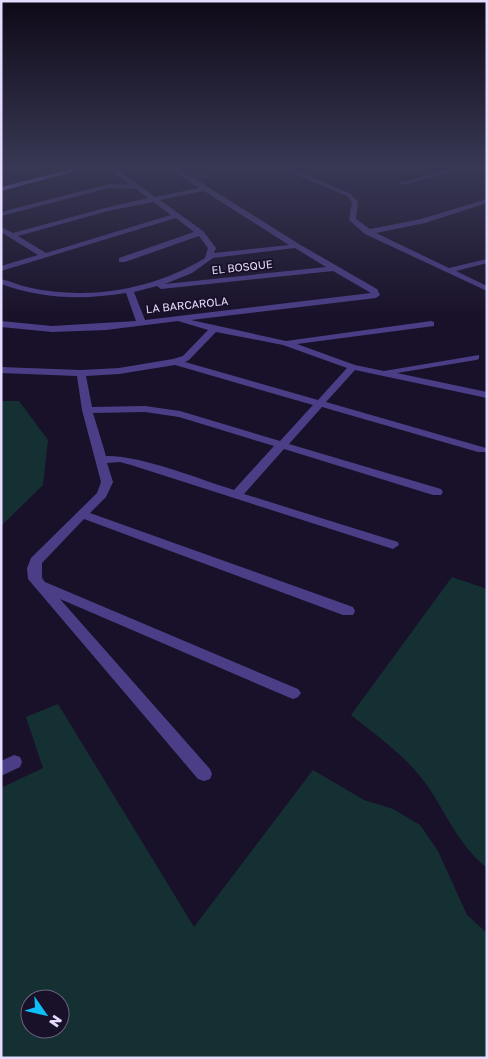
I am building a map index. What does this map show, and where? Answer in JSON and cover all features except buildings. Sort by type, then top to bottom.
[{"type":"street","points":[[12,236],[86,216]]},
{"type":"street","points":[[1,269],[175,216]]},
{"type":"street","points":[[177,216],[200,233],[212,248],[211,256]]},
{"type":"street","points":[[248,216],[335,268]]},
{"type":"street","points":[[352,216],[353,221],[368,232],[487,289]]},
{"type":"street","points":[[368,232],[437,216]]},
{"type":"street","points":[[1,229],[44,256]]},
{"type":"street","points":[[122,260],[200,233]]},
{"type":"street","points":[[1,282],[24,289],[58,294],[129,292],[151,288],[201,264],[211,256],[296,246]]},
{"type":"street","points":[[449,270],[487,260]]},
{"type":"street","name":"EL BOSQUE","points":[[151,288],[335,268]]},
{"type":"street","name":"LA BARCAROLA","points":[[1,324],[70,329],[376,295],[335,268]]},
{"type":"street","points":[[129,292],[141,322]]},
{"type":"street","points":[[176,318],[214,329],[285,343],[353,367],[487,395]]},
{"type":"street","points":[[285,343],[431,324]]},
{"type":"street","points":[[1,370],[80,373],[128,370],[175,362],[186,358],[214,329]]},
{"type":"street","points":[[380,373],[476,357]]},
{"type":"street","points":[[175,362],[482,450]]},
{"type":"street","points":[[236,495],[353,367]]},
{"type":"street","points":[[80,373],[87,410],[102,460],[106,486],[102,494],[36,561],[34,573],[37,584],[204,774]]},
{"type":"street","points":[[87,410],[144,408],[180,414],[437,492]]},
{"type":"street","points":[[102,460],[120,459],[135,463],[393,545]]},
{"type":"street","points":[[82,514],[348,611]]},
{"type":"street","points":[[37,584],[293,694]]},
{"type":"green space","points":[[1,401],[19,401],[48,440],[43,485],[1,526]]},
{"type":"green space","points":[[452,577],[487,589],[487,868],[462,842],[423,779],[394,750],[351,715]]},
{"type":"green space","points":[[58,704],[194,927],[313,770],[364,800],[393,809],[420,825],[438,851],[467,915],[487,933],[487,1058],[1,1058],[1,788],[43,768],[26,717]]}]
